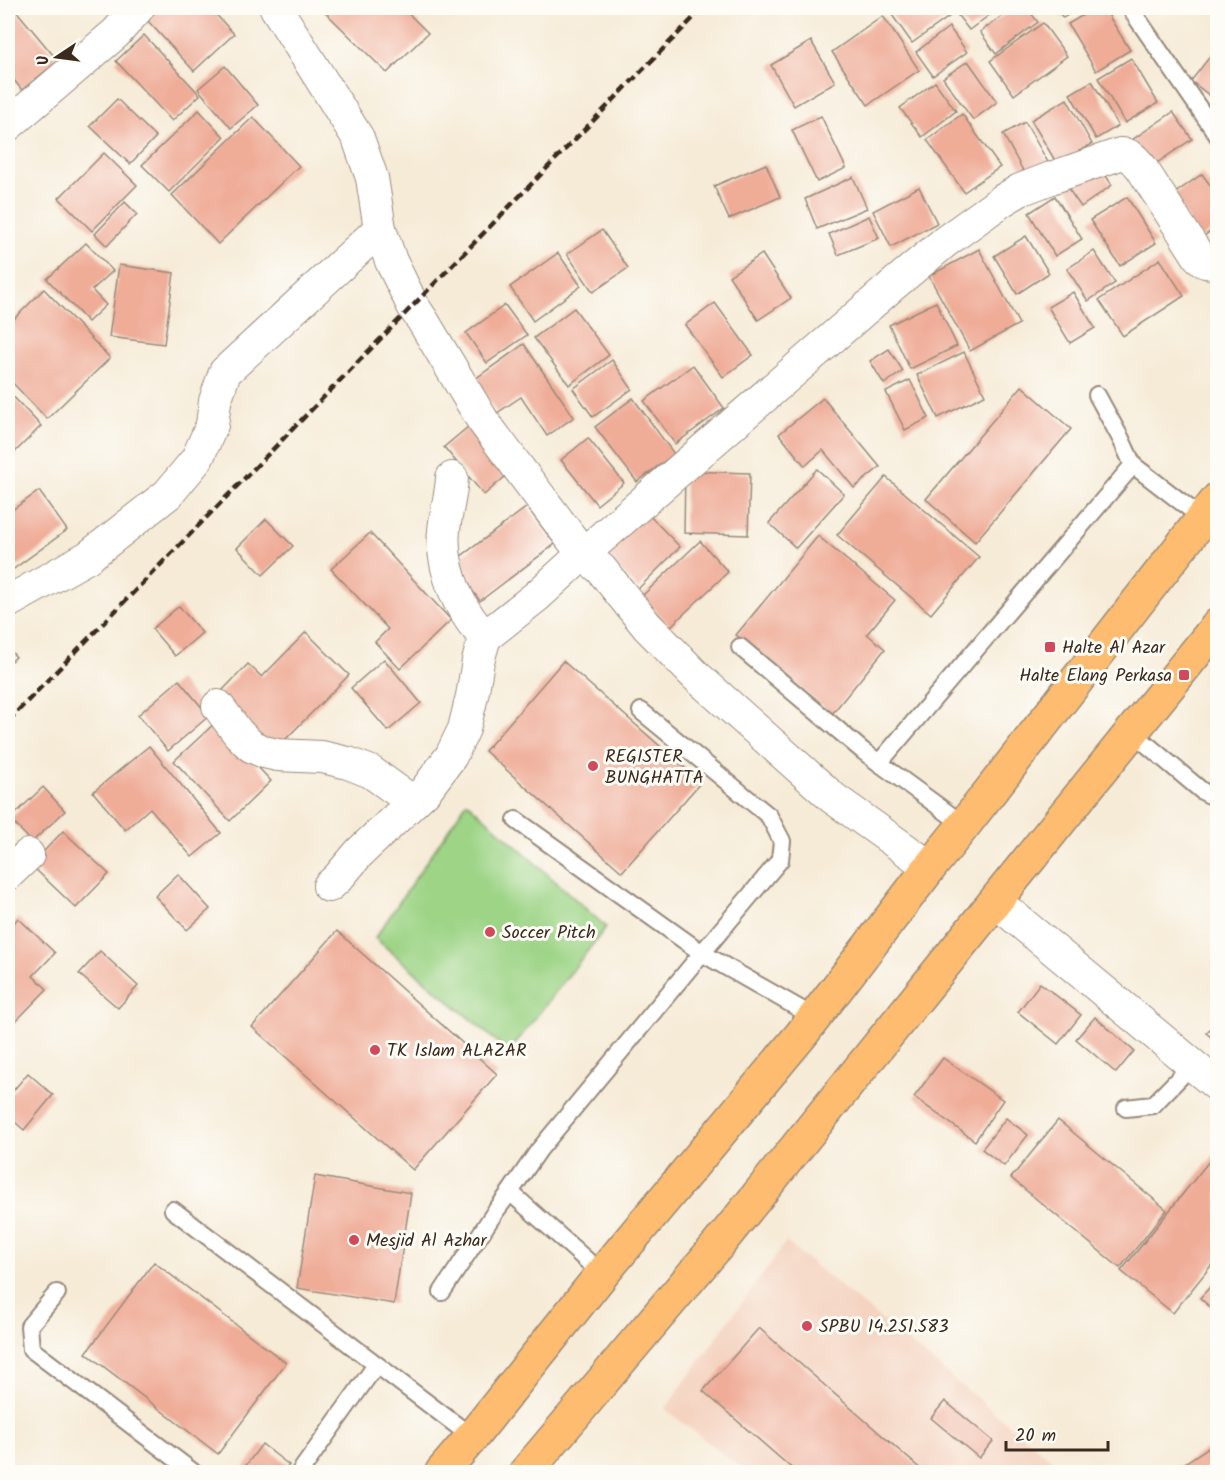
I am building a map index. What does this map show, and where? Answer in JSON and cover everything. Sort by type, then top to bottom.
[{"type":"main road","points":[[442,1473],[602,1274],[808,1026],[1210,508]]},
{"type":"main road","points":[[526,1473],[717,1246],[1218,625]]},
{"type":"street","points":[[8,125],[116,33],[138,8]]},
{"type":"street","points":[[276,8],[358,138],[372,178],[380,229],[391,261],[413,306],[483,421],[583,554],[601,569],[647,626],[696,676],[833,798],[930,867]]},
{"type":"street","points":[[328,886],[424,791],[451,756],[464,729],[485,637],[537,596],[911,270],[946,241],[1003,200],[1020,190],[1051,178],[1120,154],[1128,154],[1141,167],[1199,257],[1205,262],[1218,264]]},
{"type":"street","points":[[8,602],[88,557],[168,494],[197,459],[212,425],[215,401],[225,372],[380,229]]},
{"type":"street","points":[[452,478],[444,531],[444,550],[448,573],[470,619],[485,637]]},
{"type":"street","points":[[218,706],[251,746],[264,752],[322,757],[348,763],[371,772],[413,802]]},
{"type":"street","points":[[995,901],[1191,1066],[1218,1086]]},
{"type":"lane","points":[[1130,8],[1218,136]]},
{"type":"lane","points":[[1097,395],[1133,465],[1210,508]]},
{"type":"lane","points":[[879,764],[1133,465]]},
{"type":"lane","points":[[740,647],[863,752],[964,825]]},
{"type":"lane","points":[[442,1292],[539,1150],[780,860],[782,841],[768,816],[641,711]]},
{"type":"lane","points":[[1132,732],[1202,791],[1210,795],[1218,793]]},
{"type":"lane","points":[[516,820],[808,1026]]},
{"type":"lane","points":[[1126,1108],[1153,1105],[1191,1066]]},
{"type":"lane","points":[[510,1192],[602,1274]]},
{"type":"lane","points":[[173,1210],[472,1437]]},
{"type":"lane","points":[[57,1293],[28,1326],[31,1349],[193,1473]]},
{"type":"lane","points":[[300,1473],[376,1365]]},
{"type":"shaded area","name":"SPBU 14.251.583","points":[[786,1242],[1067,1472],[746,1472],[665,1409]]},
{"type":"green space","name":"Soccer Pitch","points":[[467,802],[606,927],[509,1052],[375,938]]},
{"type":"building","points":[[8,8],[14,8],[58,61],[22,90],[8,73]]},
{"type":"building","points":[[160,8],[210,8],[234,34],[194,71],[147,20]]},
{"type":"building","points":[[321,8],[403,8],[428,33],[387,73]]},
{"type":"building","points":[[887,8],[944,8],[950,16],[912,43]]},
{"type":"building","points":[[952,8],[999,8],[969,30]]},
{"type":"building","points":[[1013,8],[1027,8],[1038,22],[996,54],[980,32]]},
{"type":"building","points":[[1056,8],[1079,8],[1063,18]]},
{"type":"building","points":[[1095,8],[1104,8],[1130,50],[1096,71],[1068,24]]},
{"type":"building","points":[[883,16],[919,70],[868,105],[832,52]]},
{"type":"building","points":[[1043,23],[1067,56],[1014,95],[990,61]]},
{"type":"building","points":[[949,27],[967,52],[933,76],[916,52]]},
{"type":"building","points":[[144,35],[200,95],[172,121],[116,61]]},
{"type":"building","points":[[811,41],[835,82],[794,106],[771,65]]},
{"type":"building","points":[[1218,46],[1218,102],[1191,81]]},
{"type":"building","points":[[1131,58],[1158,103],[1125,123],[1098,78]]},
{"type":"building","points":[[968,61],[997,102],[973,120],[943,78]]},
{"type":"building","points":[[225,66],[258,105],[231,128],[198,89]]},
{"type":"building","points":[[1092,81],[1118,126],[1096,139],[1070,94]]},
{"type":"building","points":[[935,82],[956,111],[922,137],[900,108]]},
{"type":"building","points":[[117,99],[156,137],[130,164],[90,126]]},
{"type":"building","points":[[1067,99],[1092,144],[1057,164],[1031,120]]},
{"type":"building","points":[[199,110],[224,137],[169,192],[142,165]]},
{"type":"building","points":[[1173,112],[1192,139],[1151,167],[1132,140]]},
{"type":"building","points":[[962,114],[1000,167],[964,192],[927,140]]},
{"type":"building","points":[[821,116],[846,168],[817,182],[792,130]]},
{"type":"building","points":[[253,117],[299,166],[218,244],[172,195]]},
{"type":"building","points":[[1025,122],[1049,164],[1026,176],[1003,134]]},
{"type":"building","points":[[104,153],[137,185],[92,231],[59,198]]},
{"type":"building","points":[[766,164],[780,197],[729,219],[714,186]]},
{"type":"building","points":[[1099,165],[1112,185],[1081,207],[1067,187]]},
{"type":"building","points":[[1202,174],[1218,196],[1218,226],[1201,238],[1171,196]]},
{"type":"building","points":[[853,177],[867,208],[817,229],[805,199]]},
{"type":"building","points":[[919,187],[937,223],[891,247],[873,211]]},
{"type":"building","points":[[1055,196],[1082,239],[1055,256],[1029,213]]},
{"type":"building","points":[[1127,197],[1156,243],[1120,266],[1090,220]]},
{"type":"building","points":[[125,202],[137,214],[107,246],[95,234]]},
{"type":"building","points":[[869,216],[879,238],[838,255],[829,234]]},
{"type":"building","points":[[602,230],[628,268],[593,292],[567,254]]},
{"type":"building","points":[[1026,236],[1049,273],[1017,294],[994,256]]},
{"type":"building","points":[[86,243],[113,271],[92,290],[106,305],[88,322],[47,279]]},
{"type":"building","points":[[979,249],[1019,324],[970,351],[929,276]]},
{"type":"building","points":[[1094,251],[1115,283],[1088,301],[1067,269]]},
{"type":"building","points":[[558,253],[581,286],[533,321],[510,287]]},
{"type":"building","points":[[762,254],[791,298],[758,320],[729,276]]},
{"type":"building","points":[[1160,259],[1184,296],[1123,336],[1099,300]]},
{"type":"building","points":[[119,265],[174,273],[164,344],[109,337]]},
{"type":"building","points":[[44,289],[110,358],[47,419],[8,378],[8,325]]},
{"type":"building","points":[[1073,292],[1095,328],[1070,343],[1048,307]]},
{"type":"building","points":[[936,302],[957,346],[910,369],[889,325]]},
{"type":"building","points":[[715,303],[753,355],[723,377],[685,325]]},
{"type":"building","points":[[505,305],[527,335],[487,363],[466,333]]},
{"type":"building","points":[[574,308],[609,355],[569,385],[534,338]]},
{"type":"building","points":[[524,344],[574,417],[547,436],[521,397],[497,413],[475,379]]},
{"type":"building","points":[[889,349],[903,371],[884,384],[870,361]]},
{"type":"building","points":[[964,352],[985,395],[938,418],[917,375]]},
{"type":"building","points":[[612,360],[632,389],[593,417],[573,389]]},
{"type":"building","points":[[693,365],[724,408],[675,444],[644,401]]},
{"type":"building","points":[[910,380],[929,418],[905,430],[886,392]]},
{"type":"building","points":[[1022,386],[1071,429],[975,542],[926,499]]},
{"type":"building","points":[[8,391],[41,426],[8,459]]},
{"type":"building","points":[[633,398],[674,454],[637,482],[595,427]]},
{"type":"building","points":[[823,398],[880,467],[854,488],[823,450],[805,466],[779,434]]},
{"type":"building","points":[[475,421],[514,469],[484,495],[444,447]]},
{"type":"building","points":[[588,438],[624,483],[597,505],[561,460]]},
{"type":"building","points":[[817,469],[844,494],[796,548],[769,523]]},
{"type":"building","points":[[685,471],[750,473],[748,535],[684,533]]},
{"type":"building","points":[[886,477],[979,557],[931,614],[837,535]]},
{"type":"building","points":[[39,491],[67,530],[8,573],[8,513]]},
{"type":"building","points":[[527,507],[555,544],[480,601],[452,563]]},
{"type":"building","points":[[646,512],[680,547],[638,589],[604,554]]},
{"type":"building","points":[[266,519],[293,546],[263,575],[237,548]]},
{"type":"building","points":[[370,533],[451,620],[400,669],[375,642],[388,629],[331,569]]},
{"type":"building","points":[[818,536],[895,600],[867,634],[885,649],[832,714],[736,635]]},
{"type":"building","points":[[700,541],[728,572],[670,627],[642,596]]},
{"type":"building","points":[[179,606],[202,633],[175,656],[152,629]]},
{"type":"building","points":[[306,632],[349,675],[273,752],[217,696],[248,664],[262,677]]},
{"type":"building","points":[[8,648],[16,657],[8,664]]},
{"type":"building","points":[[384,659],[421,703],[388,731],[351,688]]},
{"type":"building","name":"REGISTER BUNGHATTA","points":[[563,661],[701,782],[622,872],[485,751]]},
{"type":"building","points":[[179,680],[209,716],[168,751],[138,715]]},
{"type":"building","points":[[216,722],[271,781],[230,821],[174,761]]},
{"type":"building","points":[[149,746],[221,833],[192,857],[150,808],[125,830],[93,792]]},
{"type":"building","points":[[43,787],[65,811],[32,842],[10,819]]},
{"type":"building","points":[[63,831],[109,874],[76,908],[31,865]]},
{"type":"building","points":[[178,874],[210,909],[187,930],[155,896]]},
{"type":"building","points":[[18,918],[55,953],[33,976],[47,989],[16,1021],[8,1013],[8,930]]},
{"type":"building","name":"TK Islam ALAZAR","points":[[337,931],[497,1074],[413,1170],[252,1027]]},
{"type":"building","points":[[100,951],[138,986],[118,1008],[79,974]]},
{"type":"building","points":[[1040,983],[1081,1015],[1058,1044],[1018,1012]]},
{"type":"building","points":[[1095,1017],[1134,1051],[1116,1073],[1076,1039]]},
{"type":"building","points":[[1218,1021],[1218,1043],[1206,1033]]},
{"type":"building","points":[[943,1058],[1003,1100],[975,1141],[914,1097]]},
{"type":"building","points":[[28,1073],[53,1095],[24,1130],[8,1116],[8,1097]]},
{"type":"building","points":[[1006,1118],[1028,1135],[1004,1166],[982,1149]]},
{"type":"building","points":[[1058,1120],[1167,1210],[1120,1268],[1011,1178]]},
{"type":"building","points":[[1218,1150],[1218,1257],[1173,1313],[1121,1271]]},
{"type":"building","name":"Mesjid Al Azhar","points":[[315,1176],[411,1193],[394,1304],[297,1288]]},
{"type":"building","points":[[154,1262],[286,1363],[218,1454],[86,1353]]},
{"type":"building","points":[[1218,1278],[1218,1314],[1200,1298]]},
{"type":"building","points":[[759,1328],[924,1472],[796,1472],[703,1391]]},
{"type":"building","points":[[945,1401],[993,1441],[979,1458],[931,1418]]},
{"type":"building","points":[[1218,1441],[1218,1472],[1179,1472],[1176,1469]]},
{"type":"building","points":[[262,1444],[289,1465],[283,1472],[241,1472]]},
{"type":"railway","points":[[8,721],[703,8]]},
{"type":"place","name":"Halte Al Azar","points":[[1050,647]]},
{"type":"place","name":"Halte Elang Perkasa","points":[[1184,675]]},
{"type":"place","name":"REGISTER BUNGHATTA","points":[[593,766]]},
{"type":"place","name":"Soccer Pitch","points":[[490,932]]},
{"type":"place","name":"TK Islam ALAZAR","points":[[375,1050]]},
{"type":"place","name":"Mesjid Al Azhar","points":[[354,1240]]},
{"type":"place","name":"SPBU 14.251.583","points":[[807,1326]]}]
